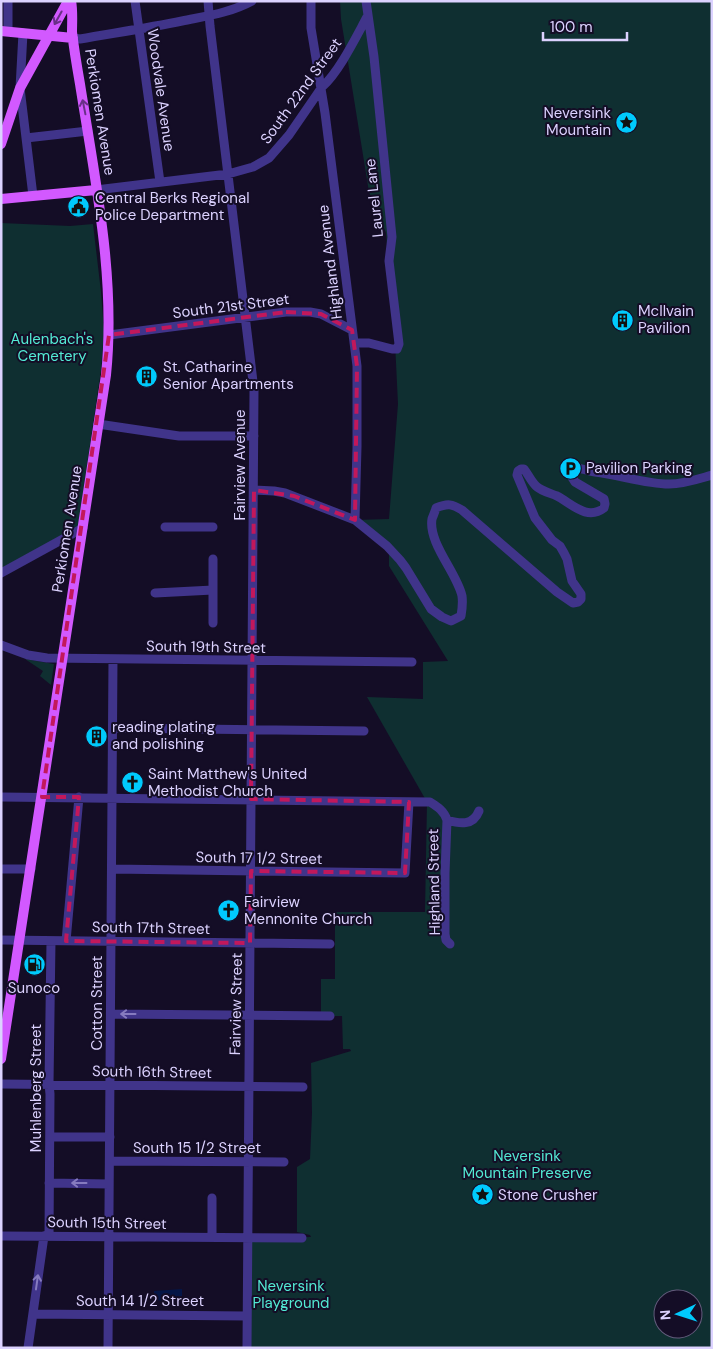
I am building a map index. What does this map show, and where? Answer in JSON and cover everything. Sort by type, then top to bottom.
[{"type":"main road","points":[[1,144],[20,88],[48,36],[70,1]]},
{"type":"main road","name":"Perkiomen Avenue","points":[[1,1059],[5,1006],[20,940],[31,869],[106,375],[109,334],[105,259],[88,131],[73,38],[70,1]]},
{"type":"main road","points":[[4,31],[73,38]]},
{"type":"main road","points":[[1,199],[96,190]]},
{"type":"street","points":[[4,31],[8,1]]},
{"type":"street","name":"Woodvale Avenue","points":[[135,1],[160,182]]},
{"type":"street","name":"Fairview Avenue","points":[[208,1],[254,390],[252,661]]},
{"type":"street","points":[[73,38],[80,39],[209,16],[236,9],[252,1]]},
{"type":"street","name":"Highland Avenue","points":[[310,1],[311,28],[322,87],[357,366],[355,520]]},
{"type":"street","name":"Laurel Lane","points":[[354,343],[369,343],[392,349],[397,348],[398,344],[389,261],[392,237],[374,57],[366,1]]},
{"type":"street","name":"South 22nd Street","points":[[96,190],[228,174],[253,167],[268,158],[289,135],[322,87],[328,82],[353,43],[367,16]]},
{"type":"street","points":[[23,33],[20,88],[33,196]]},
{"type":"street","points":[[26,138],[88,131]]},
{"type":"street","name":"South 21st Street","points":[[109,334],[286,312],[310,312],[328,317],[352,330]]},
{"type":"street","points":[[98,424],[179,436],[254,436]]},
{"type":"street","points":[[254,490],[285,493],[355,520],[400,560],[431,609],[451,621],[461,616],[462,600],[458,586],[434,537],[432,518],[436,508],[450,504],[462,510],[556,592],[572,603],[578,602],[582,598],[572,581],[567,559],[560,546],[552,540],[535,518],[519,482],[518,471],[524,469],[534,485],[567,502],[576,509],[591,512],[598,512],[604,508],[604,499],[574,482],[570,474],[572,468],[576,467],[644,481],[672,484],[712,475]]},
{"type":"street","points":[[165,527],[213,527]]},
{"type":"street","points":[[1,573],[83,528]]},
{"type":"street","points":[[213,559],[214,622]]},
{"type":"street","points":[[154,593],[213,590]]},
{"type":"street","name":"South 19th Street","points":[[1,645],[28,655],[47,658],[412,662]]},
{"type":"street","name":"Cotton Street","points":[[108,1348],[113,660]]},
{"type":"street","name":"Fairview Street","points":[[247,1348],[252,661]]},
{"type":"street","points":[[113,728],[364,731]]},
{"type":"street","points":[[1,797],[430,802],[439,807],[446,817]]},
{"type":"street","points":[[66,941],[79,797]]},
{"type":"street","name":"Highland Street","points":[[406,873],[409,802]]},
{"type":"street","name":"Highland Street","points":[[450,944],[446,940],[445,934],[446,817],[458,824],[468,822],[476,817],[479,810]]},
{"type":"street","points":[[1,869],[31,869]]},
{"type":"street","name":"South 17 1/2 Street","points":[[112,869],[406,873]]},
{"type":"street","name":"South 17th Street","points":[[1,940],[330,944]]},
{"type":"street","name":"Muhlenberg Street","points":[[28,1348],[47,1236],[50,1137],[51,941]]},
{"type":"street","points":[[111,1014],[330,1016]]},
{"type":"street","name":"South 16th Street","points":[[1,1084],[303,1087]]},
{"type":"street","points":[[50,1137],[110,1137]]},
{"type":"street","name":"South 15 1/2 Street","points":[[110,1161],[284,1162]]},
{"type":"street","points":[[49,1183],[109,1184]]},
{"type":"street","points":[[212,1198],[212,1237]]},
{"type":"street","name":"South 15th Street","points":[[1,1236],[302,1238]]},
{"type":"street","name":"South 14 1/2 Street","points":[[33,1314],[247,1316]]},
{"type":"highlighted area","points":[[286,312],[321,314],[352,330],[357,366],[355,520],[294,496],[254,490],[251,799],[409,802],[405,873],[251,871],[250,943],[66,941],[79,797],[42,797],[109,335]]},
{"type":"green space","name":"Neversink Mountain Preserve","points":[[340,1],[712,1],[712,1348],[247,1348],[248,1238],[311,1237],[310,1235],[297,1232],[297,1167],[310,1159],[312,1113],[311,1063],[351,1051],[350,1049],[343,1049],[342,1016],[321,1016],[321,979],[335,979],[335,912],[425,912],[427,802],[367,697],[423,699],[423,662],[448,661],[389,566],[389,549],[355,520],[389,519],[398,404],[386,233],[369,192],[341,19]]},
{"type":"green space","name":"Aulenbach's Cemetery","points":[[1,223],[70,226],[93,224],[104,331],[101,370],[78,526],[1,569]]},
{"type":"green space","points":[[25,659],[54,664],[51,685],[40,676],[43,671]]},
{"type":"shaded area","points":[[182,1289],[182,1302],[154,1300],[154,1291]]},
{"type":"place","name":"Neversink Mountain","points":[[627,122]]},
{"type":"place","name":"Central Berks Regional Police Department","points":[[79,207]]},
{"type":"place","name":"McIlvain Pavilion","points":[[622,320]]},
{"type":"place","name":"St. Catharine Senior Apartments","points":[[147,376]]},
{"type":"place","name":"Pavilion Parking","points":[[570,468]]},
{"type":"place","name":"reading plating and polishing","points":[[96,736]]},
{"type":"place","name":"Saint Matthew's United Methodist Church","points":[[132,783]]},
{"type":"place","name":"Fairview Mennonite Church","points":[[228,911]]},
{"type":"place","name":"Sunoco","points":[[34,965]]},
{"type":"place","name":"Stone Crusher","points":[[482,1195]]},
{"type":"park label","name":"Neversink Playground","points":[[291,1294]]}]
